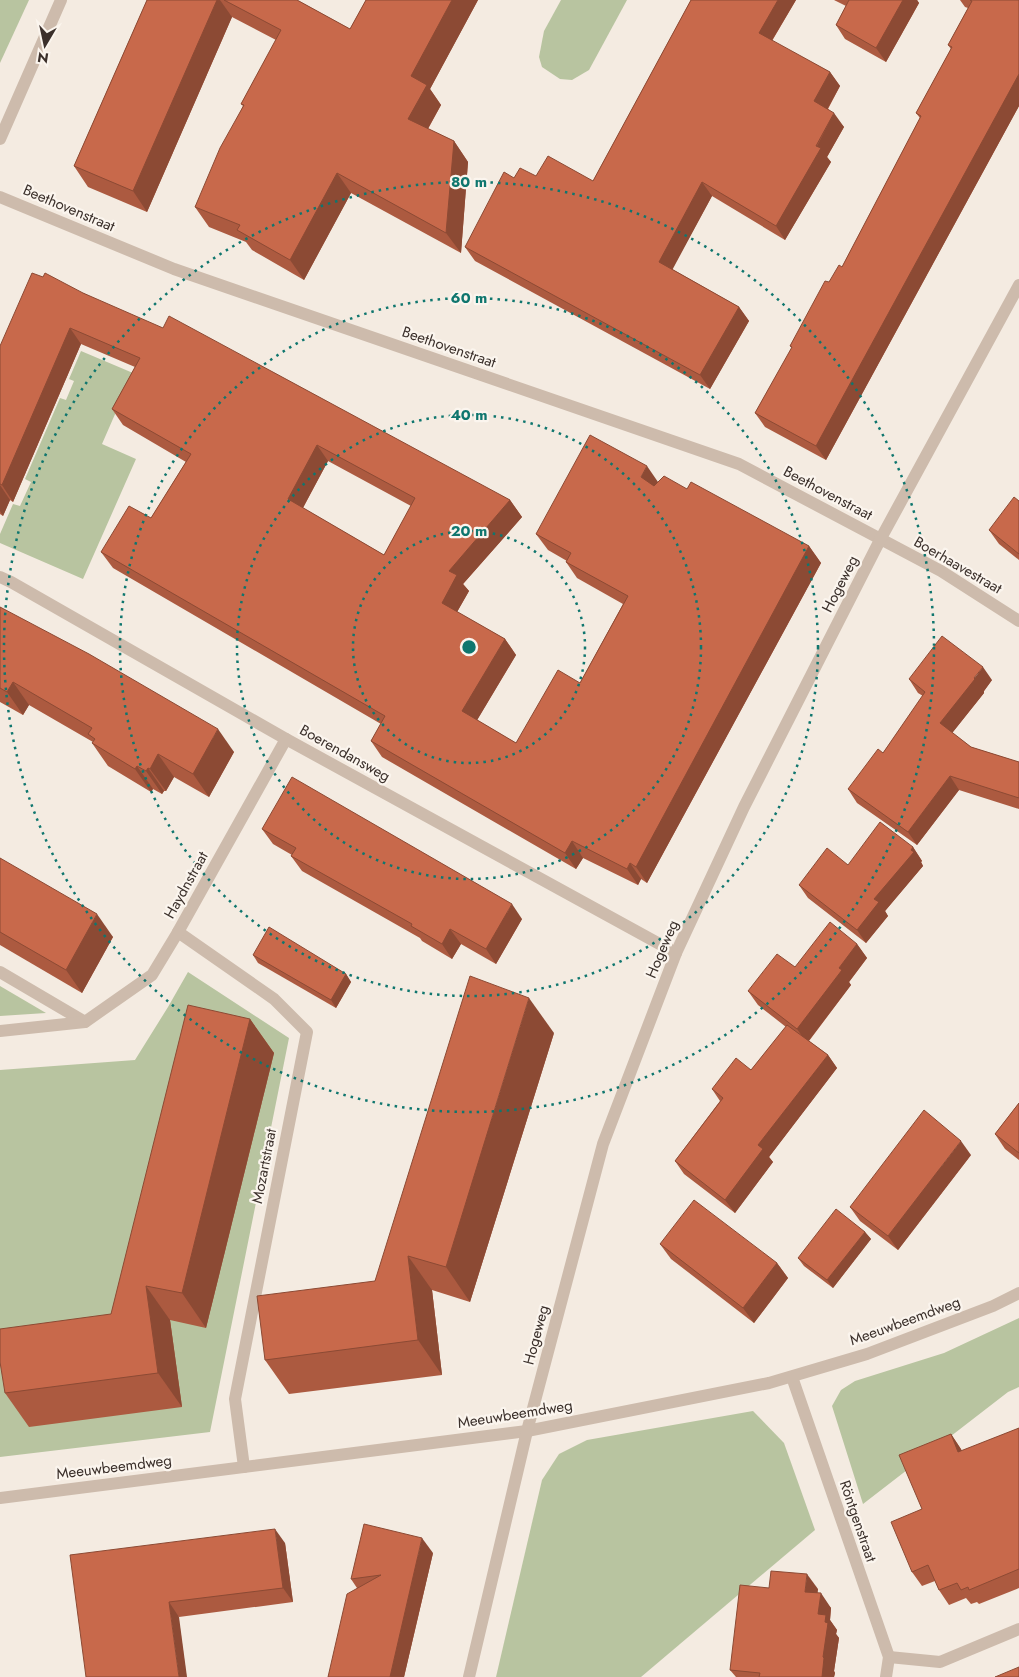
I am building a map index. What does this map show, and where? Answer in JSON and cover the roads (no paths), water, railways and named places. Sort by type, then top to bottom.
[{"type":"street","points":[[0,139],[61,0]]},
{"type":"street","name":"Beethovenstraat","points":[[0,197],[174,269],[739,464],[880,540]]},
{"type":"street","name":"Hogeweg","points":[[469,1677],[528,1431],[603,1144],[676,953],[744,806],[880,540],[1019,285]]},
{"type":"street","name":"Boerhaavestraat","points":[[880,540],[940,571],[1019,621]]},
{"type":"street","name":"Boerendansweg","points":[[0,577],[19,586],[286,739],[676,953]]},
{"type":"street","name":"Haydnstraat","points":[[0,1031],[86,1022],[152,975],[286,739]]},
{"type":"street","name":"Mozartstraat","points":[[178,932],[274,999],[307,1032],[235,1399],[244,1467]]},
{"type":"street","points":[[0,972],[86,1022]]},
{"type":"street","name":"Meeuwbeemdweg","points":[[0,1498],[528,1431],[768,1383],[867,1354],[992,1306],[1019,1293]]},
{"type":"street","name":"Röntgenstraat","points":[[792,1377],[889,1657],[886,1677]]},
{"type":"street","points":[[889,1657],[940,1662],[1019,1629]]}]
